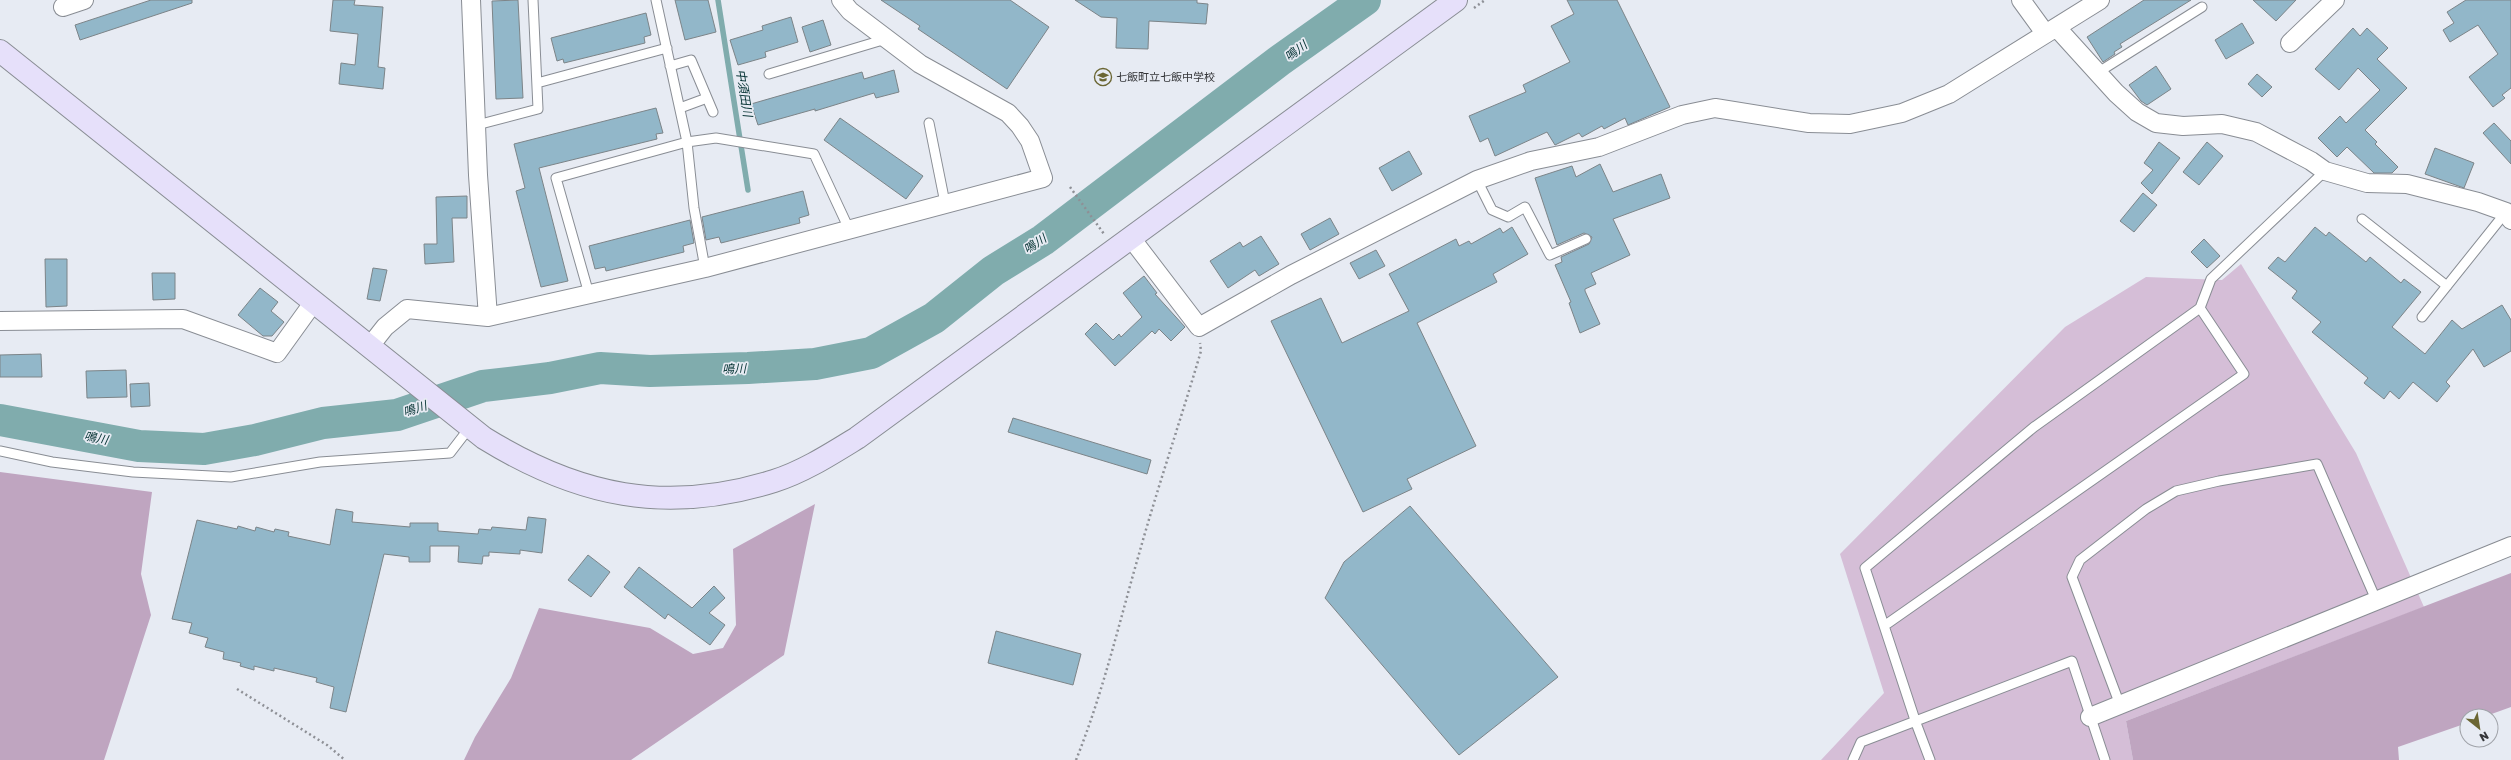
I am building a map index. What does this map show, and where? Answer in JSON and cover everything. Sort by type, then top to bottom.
[{"type":"street","points":[[62,7],[84,0]]},
{"type":"street","points":[[471,0],[478,175],[488,317]]},
{"type":"street","points":[[370,346],[385,327],[407,309],[488,317],[705,268],[1043,178],[1030,141],[1020,126],[1008,113],[920,64],[850,11],[841,0]]},
{"type":"street","points":[[0,51],[313,303],[400,370],[465,424],[521,462],[575,483],[626,496],[705,497],[775,481],[822,460],[858,438],[1122,235],[1456,0]]},
{"type":"street","points":[[2021,0],[2051,31],[2137,112],[2156,123],[2183,126],[2222,124],[2256,132],[2311,161],[2325,171],[2367,183],[2407,184],[2478,202],[2509,212]]},
{"type":"street","points":[[1122,235],[1199,327],[1291,275],[1477,180],[1531,161],[1598,147],[1682,115],[1714,108],[1810,123],[1850,124],[1902,113],[1949,94],[2100,0]]},
{"type":"street","points":[[2290,43],[2335,0]]},
{"type":"street","points":[[0,321],[183,320],[277,353],[313,303]]},
{"type":"street","points":[[2090,718],[2511,546]]},
{"type":"lane","points":[[477,125],[538,109],[533,0]]},
{"type":"lane","points":[[656,0],[687,142],[694,208],[705,268]]},
{"type":"lane","points":[[2097,73],[2202,7]]},
{"type":"lane","points":[[769,74],[886,39]]},
{"type":"lane","points":[[537,82],[667,48]]},
{"type":"lane","points":[[670,66],[691,60],[713,112]]},
{"type":"lane","points":[[680,108],[707,98]]},
{"type":"lane","points":[[929,123],[945,204]]},
{"type":"lane","points":[[589,294],[556,178],[687,142],[716,138],[814,154],[849,229]]},
{"type":"lane","points":[[1930,760],[1916,723],[1866,568],[2034,427],[2200,308],[2211,279],[2325,171]]},
{"type":"lane","points":[[1477,180],[1492,210],[1508,216],[1525,207],[1550,255],[1586,238]]},
{"type":"lane","points":[[2422,317],[2509,212]]},
{"type":"lane","points":[[2362,219],[2447,286]]},
{"type":"lane","points":[[1884,626],[2244,374],[2200,308]]},
{"type":"lane","points":[[0,451],[52,462],[133,472],[231,477],[320,462],[450,453],[465,424]]},
{"type":"lane","points":[[2120,705],[2072,577],[2080,560],[2146,509],[2176,491],[2219,481],[2317,464],[2376,602]]},
{"type":"lane","points":[[1853,760],[1861,742],[1916,723],[2072,661],[2105,760]]},
{"type":"path","points":[[1070,187],[1098,224]]},
{"type":"path","points":[[1105,238],[1122,235]]},
{"type":"path","points":[[1076,760],[1094,715],[1139,552],[1201,351],[1199,327]]},
{"type":"path","points":[[237,689],[327,745],[345,760]]},
{"type":"shaded area","points":[[2241,264],[2356,453],[2424,607],[2126,721],[2133,760],[1821,760],[1884,693],[1840,554],[2065,327],[2146,277],[2222,280]]},
{"type":"shaded area","points":[[0,472],[152,492],[141,574],[151,615],[104,760],[0,760]]},
{"type":"shaded area","points":[[815,504],[784,655],[631,760],[464,760],[475,737],[511,678],[539,608],[650,628],[693,654],[723,648],[736,625],[733,549]]},
{"type":"shaded area","points":[[2511,573],[2511,707],[2499,711],[2499,708],[2459,708],[2459,726],[2398,747],[2399,760],[2133,760],[2126,721]]},
{"type":"building","points":[[151,0],[192,0],[192,3],[80,40],[75,25]]},
{"type":"building","points":[[333,0],[355,0],[354,5],[383,7],[378,67],[385,68],[383,89],[339,84],[341,63],[355,65],[358,34],[330,31]]},
{"type":"building","points":[[518,0],[523,98],[496,99],[492,1]]},
{"type":"building","points":[[675,0],[708,0],[716,32],[685,40]]},
{"type":"building","points":[[881,0],[1010,0],[1049,27],[1007,89],[918,29],[920,26]]},
{"type":"building","points":[[1075,0],[1197,0],[1197,3],[1208,4],[1206,24],[1149,21],[1148,49],[1116,48],[1117,18],[1101,17]]},
{"type":"building","points":[[1567,0],[1617,0],[1670,107],[1628,125],[1625,118],[1604,129],[1602,126],[1582,137],[1579,133],[1555,145],[1547,132],[1495,156],[1488,138],[1480,142],[1469,116],[1526,92],[1523,85],[1570,62],[1551,26],[1574,14]]},
{"type":"building","points":[[2144,0],[2191,0],[2120,44],[2122,47],[2103,62],[2087,37]]},
{"type":"building","points":[[2253,0],[2296,0],[2276,21]]},
{"type":"building","points":[[2466,0],[2511,0],[2511,88],[2502,95],[2505,98],[2493,107],[2469,77],[2498,54],[2478,25],[2450,42],[2443,30],[2454,23],[2447,12]]},
{"type":"building","points":[[646,13],[651,35],[644,37],[645,43],[564,63],[563,59],[557,61],[551,38]]},
{"type":"building","points":[[791,17],[798,42],[765,52],[766,57],[738,65],[730,40],[763,30],[762,26]]},
{"type":"building","points":[[823,20],[831,45],[810,52],[802,27]]},
{"type":"building","points":[[2242,23],[2254,43],[2226,59],[2215,40]]},
{"type":"building","points":[[2353,28],[2360,36],[2367,28],[2388,48],[2377,59],[2407,88],[2365,130],[2377,142],[2375,144],[2398,167],[2392,173],[2374,173],[2347,147],[2337,157],[2318,138],[2340,116],[2346,123],[2380,90],[2358,68],[2339,90],[2315,69]]},
{"type":"building","points":[[2156,66],[2171,89],[2147,105],[2141,101],[2129,85]]},
{"type":"building","points":[[894,70],[899,92],[876,98],[874,93],[815,111],[815,109],[758,125],[751,104],[862,72],[864,79]]},
{"type":"building","points":[[2257,74],[2272,87],[2262,97],[2248,84]]},
{"type":"building","points":[[656,108],[663,133],[656,134],[657,139],[539,168],[568,281],[541,287],[516,191],[525,188],[514,144]]},
{"type":"building","points":[[840,118],[923,176],[906,199],[824,140]]},
{"type":"building","points":[[2494,123],[2511,141],[2511,164],[2483,133]]},
{"type":"building","points":[[2159,142],[2180,158],[2152,194],[2141,183],[2153,170],[2144,163]]},
{"type":"building","points":[[2207,142],[2223,156],[2199,185],[2183,172]]},
{"type":"building","points":[[2435,148],[2474,163],[2464,188],[2425,174]]},
{"type":"building","points":[[1409,151],[1422,174],[1392,191],[1379,168]]},
{"type":"building","points":[[1600,164],[1613,192],[1661,174],[1670,198],[1613,219],[1630,255],[1591,273],[1596,284],[1585,289],[1585,291],[1600,324],[1580,333],[1569,303],[1571,302],[1555,265],[1562,262],[1561,257],[1589,244],[1592,237],[1584,233],[1557,245],[1535,178],[1572,166],[1576,177]]},
{"type":"building","points":[[803,191],[809,215],[799,218],[800,223],[721,243],[719,237],[706,240],[702,217]]},
{"type":"building","points":[[2143,193],[2157,205],[2134,232],[2120,221]]},
{"type":"building","points":[[467,196],[467,218],[452,218],[454,262],[425,264],[424,244],[437,244],[436,197]]},
{"type":"building","points":[[1330,218],[1339,234],[1310,250],[1301,234]]},
{"type":"building","points":[[690,220],[694,243],[683,246],[684,252],[606,271],[605,267],[595,269],[589,246]]},
{"type":"building","points":[[1512,227],[1528,254],[1493,274],[1497,282],[1417,323],[1476,446],[1407,479],[1412,489],[1363,512],[1271,321],[1321,298],[1342,343],[1409,311],[1389,274],[1456,239],[1459,246],[1469,241],[1471,244],[1500,228],[1503,233]]},
{"type":"building","points":[[2315,227],[2326,236],[2329,232],[2366,262],[2370,257],[2401,283],[2404,279],[2421,292],[2392,327],[2425,354],[2452,320],[2462,329],[2502,305],[2511,320],[2511,351],[2484,367],[2473,349],[2446,382],[2450,386],[2437,402],[2413,382],[2399,399],[2390,391],[2384,399],[2364,383],[2368,378],[2312,332],[2321,322],[2292,298],[2297,291],[2268,268],[2278,257],[2285,262]]},
{"type":"building","points":[[1261,236],[1279,264],[1259,276],[1255,270],[1228,288],[1210,261],[1240,242],[1243,247]]},
{"type":"building","points":[[2204,239],[2220,256],[2207,268],[2191,252]]},
{"type":"building","points":[[1376,250],[1385,266],[1359,279],[1350,263]]},
{"type":"building","points":[[45,259],[67,259],[67,306],[46,307]]},
{"type":"building","points":[[373,268],[387,270],[380,301],[367,299]]},
{"type":"building","points":[[152,273],[175,273],[175,299],[153,300]]},
{"type":"building","points":[[1144,276],[1157,293],[1155,294],[1185,327],[1171,341],[1159,329],[1155,334],[1152,331],[1115,366],[1085,334],[1096,323],[1113,340],[1119,334],[1121,337],[1142,317],[1123,293]]},
{"type":"building","points":[[260,288],[278,302],[271,311],[284,322],[272,336],[263,336],[238,315]]},
{"type":"building","points":[[41,354],[42,377],[0,377],[0,355]]},
{"type":"building","points":[[126,370],[127,397],[87,398],[86,371]]},
{"type":"building","points":[[149,383],[150,406],[131,407],[130,384]]},
{"type":"building","points":[[1013,418],[1151,460],[1147,474],[1008,432]]},
{"type":"building","points":[[1410,506],[1558,677],[1459,755],[1325,598],[1344,562]]},
{"type":"building","points":[[336,509],[353,512],[352,522],[410,527],[410,523],[438,523],[438,531],[478,534],[479,529],[491,530],[492,527],[526,530],[528,517],[546,519],[542,553],[520,550],[520,554],[489,552],[489,556],[483,556],[482,564],[458,562],[459,546],[430,546],[430,562],[409,562],[409,557],[384,554],[346,712],[330,708],[334,687],[316,682],[317,678],[274,668],[274,671],[254,666],[254,670],[240,666],[241,663],[223,659],[224,652],[205,647],[208,638],[189,633],[192,623],[172,619],[197,520],[237,529],[238,526],[255,531],[256,527],[274,532],[275,529],[289,532],[288,536],[330,545]]},
{"type":"building","points":[[588,555],[610,572],[591,597],[568,580]]},
{"type":"building","points":[[639,567],[692,608],[714,586],[725,598],[709,613],[725,625],[710,645],[668,614],[665,619],[624,587]]},
{"type":"building","points":[[996,631],[1081,654],[1073,685],[988,663]]},
{"type":"waterway","name":"中須田川","points":[[718,0],[748,190]]},
{"type":"waterway","name":"鳴川","points":[[0,420],[139,446],[204,449],[255,440],[323,423],[397,415],[483,386],[550,378],[600,368],[650,371],[748,368],[815,364],[871,353],[934,318],[993,271],[1043,240],[1279,61],[1365,0]]},
{"type":"place","name":"七飯町立七飯中学校","points":[[1103,77]]}]
